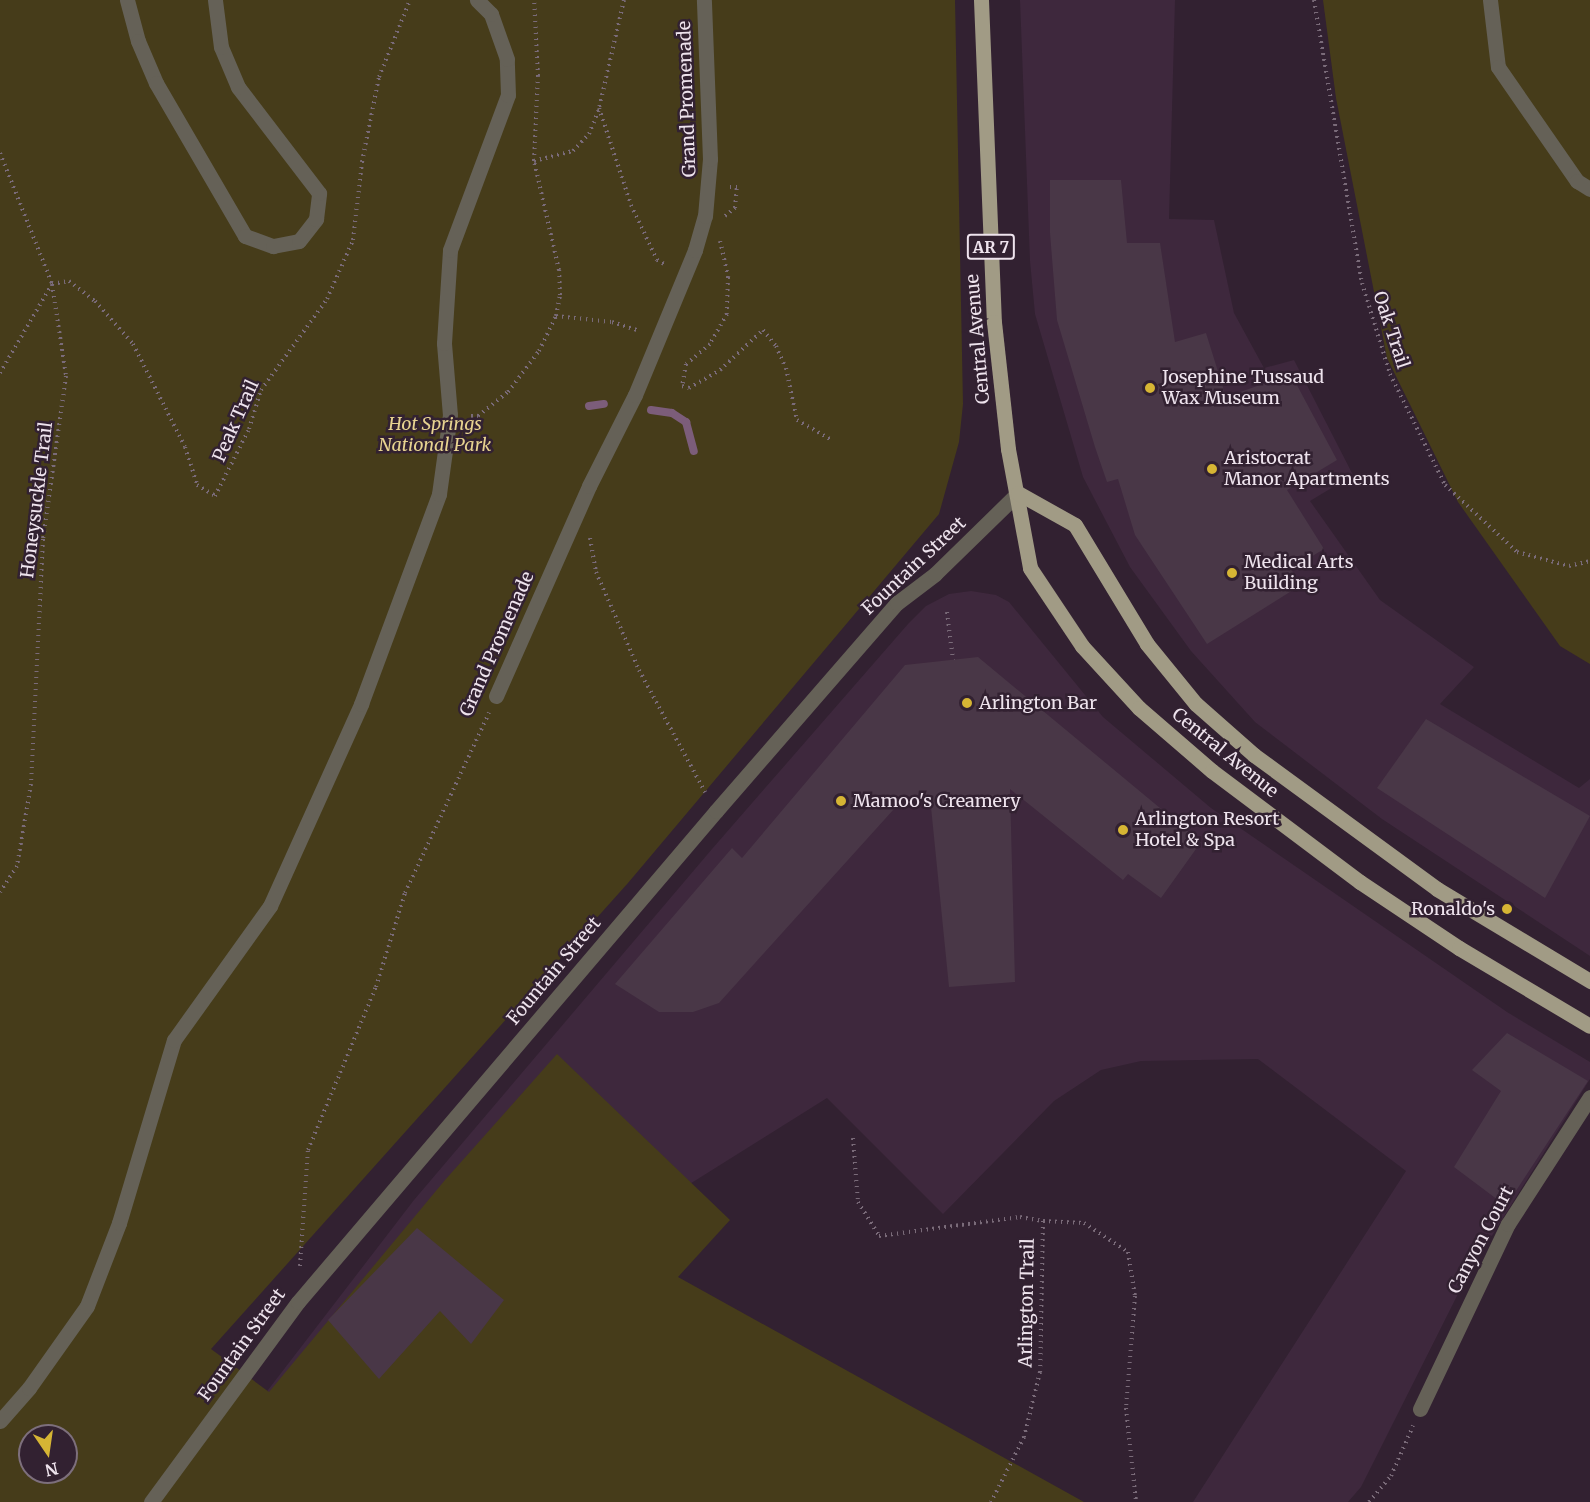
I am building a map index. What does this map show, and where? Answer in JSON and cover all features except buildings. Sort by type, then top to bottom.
[{"type":"main road","name":"Central Avenue","points":[[981,0],[994,322],[1008,449],[1018,493],[1030,568],[1082,646],[1139,708],[1212,771],[1360,882],[1459,948],[1590,1026]]},
{"type":"main road","name":"Central Avenue","points":[[1018,493],[1075,525],[1147,644],[1196,704],[1254,755],[1437,890],[1590,981]]},
{"type":"street","points":[[127,0],[138,41],[156,83],[245,236],[273,246],[299,241],[316,219],[319,193],[238,87],[221,47],[215,0]]},
{"type":"street","points":[[0,1421],[29,1388],[87,1306],[119,1223],[174,1040],[270,906],[356,715],[439,494],[450,416],[444,344],[450,250],[508,94],[507,59],[491,14],[477,0]]},
{"type":"street","name":"Grand Promenade","points":[[496,696],[686,276],[705,216],[710,159],[704,0]]},
{"type":"street","points":[[1490,0],[1498,67],[1577,181],[1590,189]]},
{"type":"street","name":"Fountain Street","points":[[151,1502],[298,1302],[716,811],[897,603],[935,574],[1018,493]]},
{"type":"street","name":"Canyon Court","points":[[1420,1409],[1508,1224],[1590,1097]]},
{"type":"path","name":"Peak Trail","points":[[52,284],[69,281],[95,302],[133,344],[185,447],[197,485],[215,496],[249,429],[261,390],[327,299],[354,240],[362,162],[379,77],[410,0]]},
{"type":"path","points":[[450,416],[478,416],[508,392],[539,351],[556,316],[559,270],[534,161],[538,76],[534,0]]},
{"type":"path","points":[[534,161],[573,151],[589,134],[599,108],[624,0]]},
{"type":"path","name":"Oak Trail","points":[[1314,0],[1362,284],[1400,394],[1445,485],[1517,552],[1569,566],[1590,561]]},
{"type":"path","points":[[599,108],[619,174],[657,260],[686,276]]},
{"type":"path","name":"Honeysuckle Trail","points":[[0,153],[52,284],[66,376],[43,539],[31,784],[17,866],[0,892]]},
{"type":"path","points":[[705,216],[714,218],[728,276],[727,314],[710,344],[686,364],[682,386],[690,388],[720,370],[763,330],[776,346],[786,368],[797,420],[831,440]]},
{"type":"path","points":[[0,373],[52,284]]},
{"type":"path","points":[[556,316],[612,322],[659,336]]},
{"type":"path","points":[[583,501],[596,572],[639,670],[716,811]]},
{"type":"path","points":[[947,612],[953,660]]},
{"type":"path","name":"Grand Promenade","points":[[298,1302],[308,1150],[376,987],[405,893],[496,696]]},
{"type":"path","name":"Arlington Trail","points":[[853,1138],[858,1202],[879,1236],[1020,1217],[1042,1221],[1040,1371],[1024,1437],[991,1502]]},
{"type":"path","points":[[1042,1221],[1084,1223],[1128,1252],[1135,1296],[1126,1408],[1136,1502]]},
{"type":"path","points":[[1370,1502],[1391,1476],[1420,1409]]},
{"type":"shaded area","points":[[1020,0],[1175,0],[1169,219],[1214,220],[1234,313],[1264,368],[1294,360],[1353,475],[1310,501],[1380,600],[1474,667],[1440,704],[1579,788],[1590,779],[1590,956],[1382,819],[1255,722],[1191,651],[1130,567],[1083,477],[1035,314],[1030,261]]},
{"type":"shaded area","points":[[971,591],[996,595],[1009,602],[1103,717],[1211,808],[1507,1012],[1590,1062],[1590,1079],[1468,1274],[1361,1487],[1348,1502],[1193,1502],[1406,1171],[1258,1059],[1141,1061],[1101,1070],[1054,1101],[943,1214],[827,1098],[182,1502],[414,1200],[712,849],[926,606],[949,594]]},
{"type":"green space","name":"Hot Springs National Park","points":[[0,0],[955,0],[963,404],[959,442],[939,514],[628,883],[211,1349],[269,1392],[445,1180],[557,1054],[730,1220],[678,1277],[1084,1502],[0,1502]]},
{"type":"green space","points":[[1323,0],[1590,0],[1590,664],[1560,646],[1458,502],[1387,358],[1336,98]]},
{"type":"waterway","points":[[589,406],[604,404]]},
{"type":"waterway","points":[[651,410],[672,413],[686,422],[694,451]]},
{"type":"place","name":"Josephine Tussaud Wax Museum","points":[[1150,388]]},
{"type":"place","name":"Aristocrat Manor Apartments","points":[[1212,469]]},
{"type":"place","name":"Medical Arts Building","points":[[1232,573]]},
{"type":"place","name":"Arlington Bar","points":[[967,703]]},
{"type":"place","name":"Mamoo's Creamery","points":[[841,801]]},
{"type":"place","name":"Arlington Resort Hotel & Spa","points":[[1123,830]]},
{"type":"place","name":"Ronaldo's","points":[[1507,909]]}]
